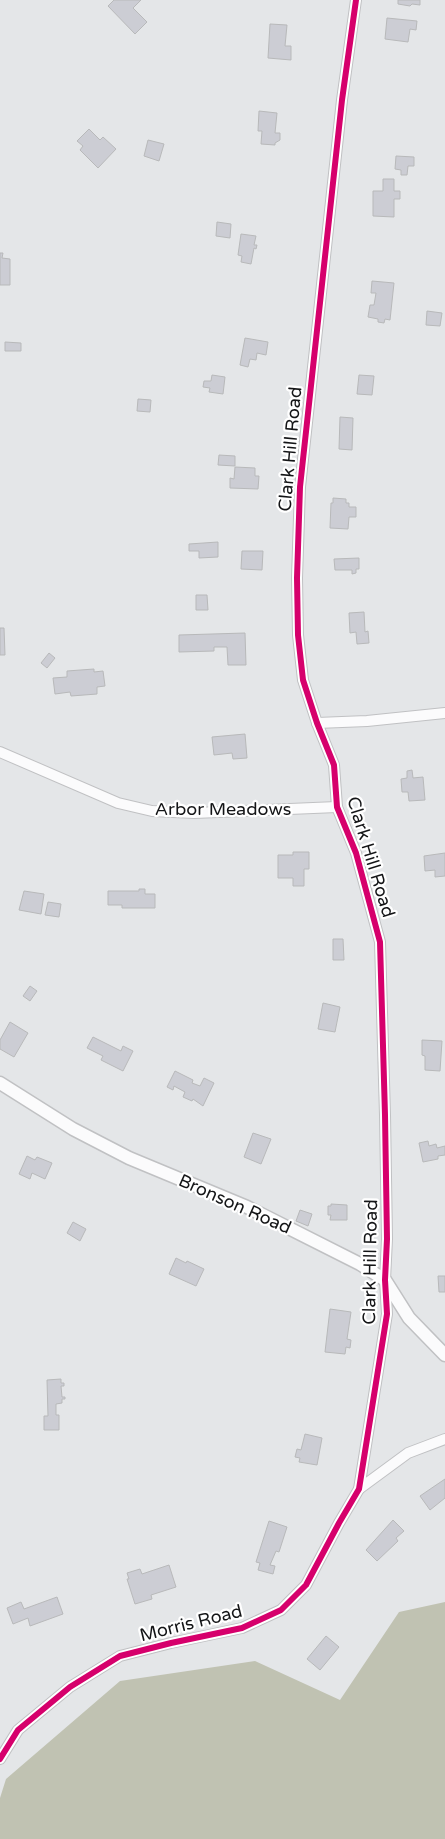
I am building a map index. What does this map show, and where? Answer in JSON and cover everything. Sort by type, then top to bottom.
[{"type":"street","name":"Clark Hill Road","points":[[356,0],[342,100],[300,487],[297,578],[298,636],[303,680],[317,723],[334,765],[337,807],[356,854],[380,942],[386,1115],[387,1239],[384,1280],[387,1314],[359,1489]]},
{"type":"street","points":[[317,723],[367,721],[445,713]]},
{"type":"street","name":"Arbor Meadows","points":[[0,752],[118,803],[152,811],[194,813],[337,807]]},
{"type":"street","name":"Bronson Road","points":[[0,1083],[73,1129],[129,1158],[247,1207],[360,1264],[384,1280],[409,1318],[445,1355]]},
{"type":"street","points":[[359,1489],[408,1453],[445,1439]]},
{"type":"street","name":"Morris Road","points":[[0,1759],[18,1730],[70,1688],[120,1656],[242,1628],[281,1610],[306,1585],[359,1489]]},
{"type":"green space","points":[[445,1602],[445,1839],[0,1839],[0,1798],[6,1779],[120,1681],[255,1661],[340,1700],[399,1612]]},
{"type":"building","points":[[114,0],[141,0],[133,8],[147,22],[135,34],[108,6]]},
{"type":"building","points":[[398,0],[420,0],[420,5],[398,4]]},
{"type":"building","points":[[387,18],[417,21],[416,30],[410,29],[408,42],[385,39]]},
{"type":"building","points":[[270,24],[287,25],[285,46],[291,46],[291,60],[268,58]]},
{"type":"building","points":[[259,111],[277,113],[275,133],[280,133],[280,140],[275,145],[261,144],[262,131],[258,131]]},
{"type":"building","points":[[89,129],[100,140],[103,137],[116,149],[98,168],[80,150],[83,146],[77,141]]},
{"type":"building","points":[[148,140],[164,144],[159,161],[144,156]]},
{"type":"building","points":[[396,156],[414,157],[414,166],[408,166],[407,175],[401,175],[401,170],[395,169]]},
{"type":"building","points":[[383,179],[394,179],[394,191],[400,191],[400,199],[394,199],[394,217],[373,216],[373,191],[383,191]]},
{"type":"building","points":[[217,222],[231,224],[230,238],[216,236]]},
{"type":"building","points":[[241,234],[256,236],[254,245],[257,245],[256,249],[254,248],[251,264],[241,262],[242,256],[238,255]]},
{"type":"building","points":[[0,253],[3,253],[2,258],[10,259],[10,285],[0,285]]},
{"type":"building","points":[[372,281],[394,283],[390,320],[385,319],[384,323],[378,322],[378,319],[368,317],[370,305],[374,305],[376,293],[371,293]]},
{"type":"building","points":[[427,311],[442,313],[440,326],[426,325]]},
{"type":"building","points":[[245,338],[268,342],[266,355],[257,353],[256,360],[250,359],[248,367],[240,365]]},
{"type":"building","points":[[5,342],[21,343],[21,351],[5,351]]},
{"type":"building","points":[[212,375],[225,377],[223,394],[209,392],[210,388],[203,387],[204,381],[211,381]]},
{"type":"building","points":[[359,375],[374,376],[372,395],[357,394]]},
{"type":"building","points":[[138,399],[151,400],[150,412],[137,411]]},
{"type":"building","points":[[340,417],[353,418],[352,450],[339,449]]},
{"type":"building","points":[[219,455],[235,456],[235,466],[218,465]]},
{"type":"building","points":[[235,467],[255,468],[255,476],[259,476],[258,489],[230,488],[230,478],[234,479]]},
{"type":"building","points":[[333,498],[346,499],[349,507],[356,507],[356,517],[349,517],[348,529],[330,528]]},
{"type":"building","points":[[218,542],[218,557],[199,558],[199,551],[189,551],[189,544]]},
{"type":"building","points":[[242,551],[263,551],[262,570],[241,569]]},
{"type":"building","points":[[359,558],[359,569],[356,569],[356,573],[352,574],[352,570],[335,570],[334,559]]},
{"type":"building","points":[[196,595],[207,595],[208,610],[196,610]]},
{"type":"building","points":[[364,612],[365,632],[368,631],[369,643],[357,644],[356,632],[350,633],[349,613]]},
{"type":"building","points":[[0,628],[4,628],[5,655],[0,655]]},
{"type":"building","points":[[245,633],[246,665],[228,665],[227,647],[214,647],[214,651],[179,652],[179,635]]},
{"type":"building","points":[[49,653],[55,658],[47,668],[41,663]]},
{"type":"building","points":[[94,669],[94,672],[103,671],[105,686],[97,687],[97,694],[71,696],[70,692],[55,694],[53,678],[67,677],[67,671]]},
{"type":"building","points":[[245,734],[247,758],[233,759],[232,753],[214,755],[212,737]]},
{"type":"building","points":[[412,770],[413,778],[423,777],[425,800],[409,801],[408,792],[402,792],[401,779],[407,778],[407,771]]},
{"type":"building","points":[[293,852],[309,852],[309,869],[304,869],[304,886],[293,886],[293,878],[278,878],[278,855],[293,855]]},
{"type":"building","points":[[445,853],[445,876],[435,877],[435,870],[425,871],[424,856]]},
{"type":"building","points":[[139,889],[145,889],[145,894],[155,894],[155,908],[122,908],[122,905],[108,905],[108,891],[139,891]]},
{"type":"building","points":[[24,891],[44,894],[41,914],[19,910]]},
{"type":"building","points":[[48,902],[61,904],[59,917],[45,915]]},
{"type":"building","points":[[333,939],[343,939],[344,960],[333,960]]},
{"type":"building","points":[[30,986],[37,991],[30,1001],[23,996]]},
{"type":"building","points":[[323,1003],[340,1007],[335,1032],[318,1029]]},
{"type":"building","points":[[10,1022],[28,1033],[14,1057],[0,1049],[0,1040]]},
{"type":"building","points":[[93,1037],[121,1051],[123,1046],[133,1051],[123,1071],[101,1060],[103,1056],[87,1048]]},
{"type":"building","points":[[422,1040],[442,1041],[440,1071],[425,1070]]},
{"type":"building","points":[[175,1071],[193,1080],[192,1083],[200,1086],[204,1078],[214,1083],[203,1106],[193,1099],[192,1101],[183,1097],[185,1092],[174,1086],[173,1090],[167,1087]]},
{"type":"building","points":[[253,1133],[271,1139],[261,1164],[244,1157]]},
{"type":"building","points":[[428,1141],[429,1146],[436,1144],[437,1148],[445,1146],[445,1155],[438,1156],[438,1159],[423,1162],[419,1143]]},
{"type":"building","points":[[27,1156],[35,1160],[37,1157],[52,1163],[45,1179],[32,1173],[30,1179],[19,1174]]},
{"type":"building","points":[[331,1204],[347,1205],[347,1220],[330,1220],[331,1215],[328,1215],[328,1206],[331,1206]]},
{"type":"building","points":[[300,1210],[312,1214],[308,1226],[296,1221]]},
{"type":"building","points":[[73,1222],[86,1229],[80,1241],[67,1233]]},
{"type":"building","points":[[176,1258],[204,1269],[196,1286],[169,1274]]},
{"type":"building","points":[[438,1276],[445,1276],[445,1292],[439,1292]]},
{"type":"building","points":[[330,1309],[351,1312],[347,1339],[351,1340],[350,1348],[346,1347],[345,1354],[325,1352]]},
{"type":"building","points":[[61,1379],[61,1383],[64,1383],[64,1386],[61,1386],[62,1397],[65,1397],[65,1399],[62,1399],[62,1403],[56,1404],[56,1415],[59,1415],[59,1430],[44,1430],[44,1416],[48,1416],[47,1380]]},
{"type":"building","points":[[305,1434],[322,1438],[317,1465],[299,1462],[300,1458],[295,1457],[297,1449],[301,1450]]},
{"type":"building","points":[[445,1479],[445,1498],[430,1510],[420,1496]]},
{"type":"building","points":[[393,1520],[404,1531],[396,1538],[398,1541],[377,1561],[366,1550]]},
{"type":"building","points":[[269,1521],[287,1527],[279,1552],[276,1551],[270,1565],[275,1566],[273,1574],[258,1570],[260,1563],[256,1562]]},
{"type":"building","points":[[169,1565],[176,1587],[151,1595],[152,1599],[135,1604],[127,1573],[140,1569],[142,1574]]},
{"type":"building","points":[[57,1597],[63,1614],[30,1626],[28,1618],[13,1624],[7,1608],[21,1602],[24,1609]]},
{"type":"building","points":[[326,1636],[339,1647],[320,1670],[307,1659]]},
{"type":"cycle path","points":[[0,1759],[18,1730],[70,1687],[120,1656],[242,1628],[281,1610],[306,1585],[359,1489],[387,1314],[385,1280],[387,1239],[385,1115],[380,942],[356,853],[337,807],[334,765],[317,723],[303,680],[298,635],[297,578],[300,487],[342,100],[356,0]]}]
